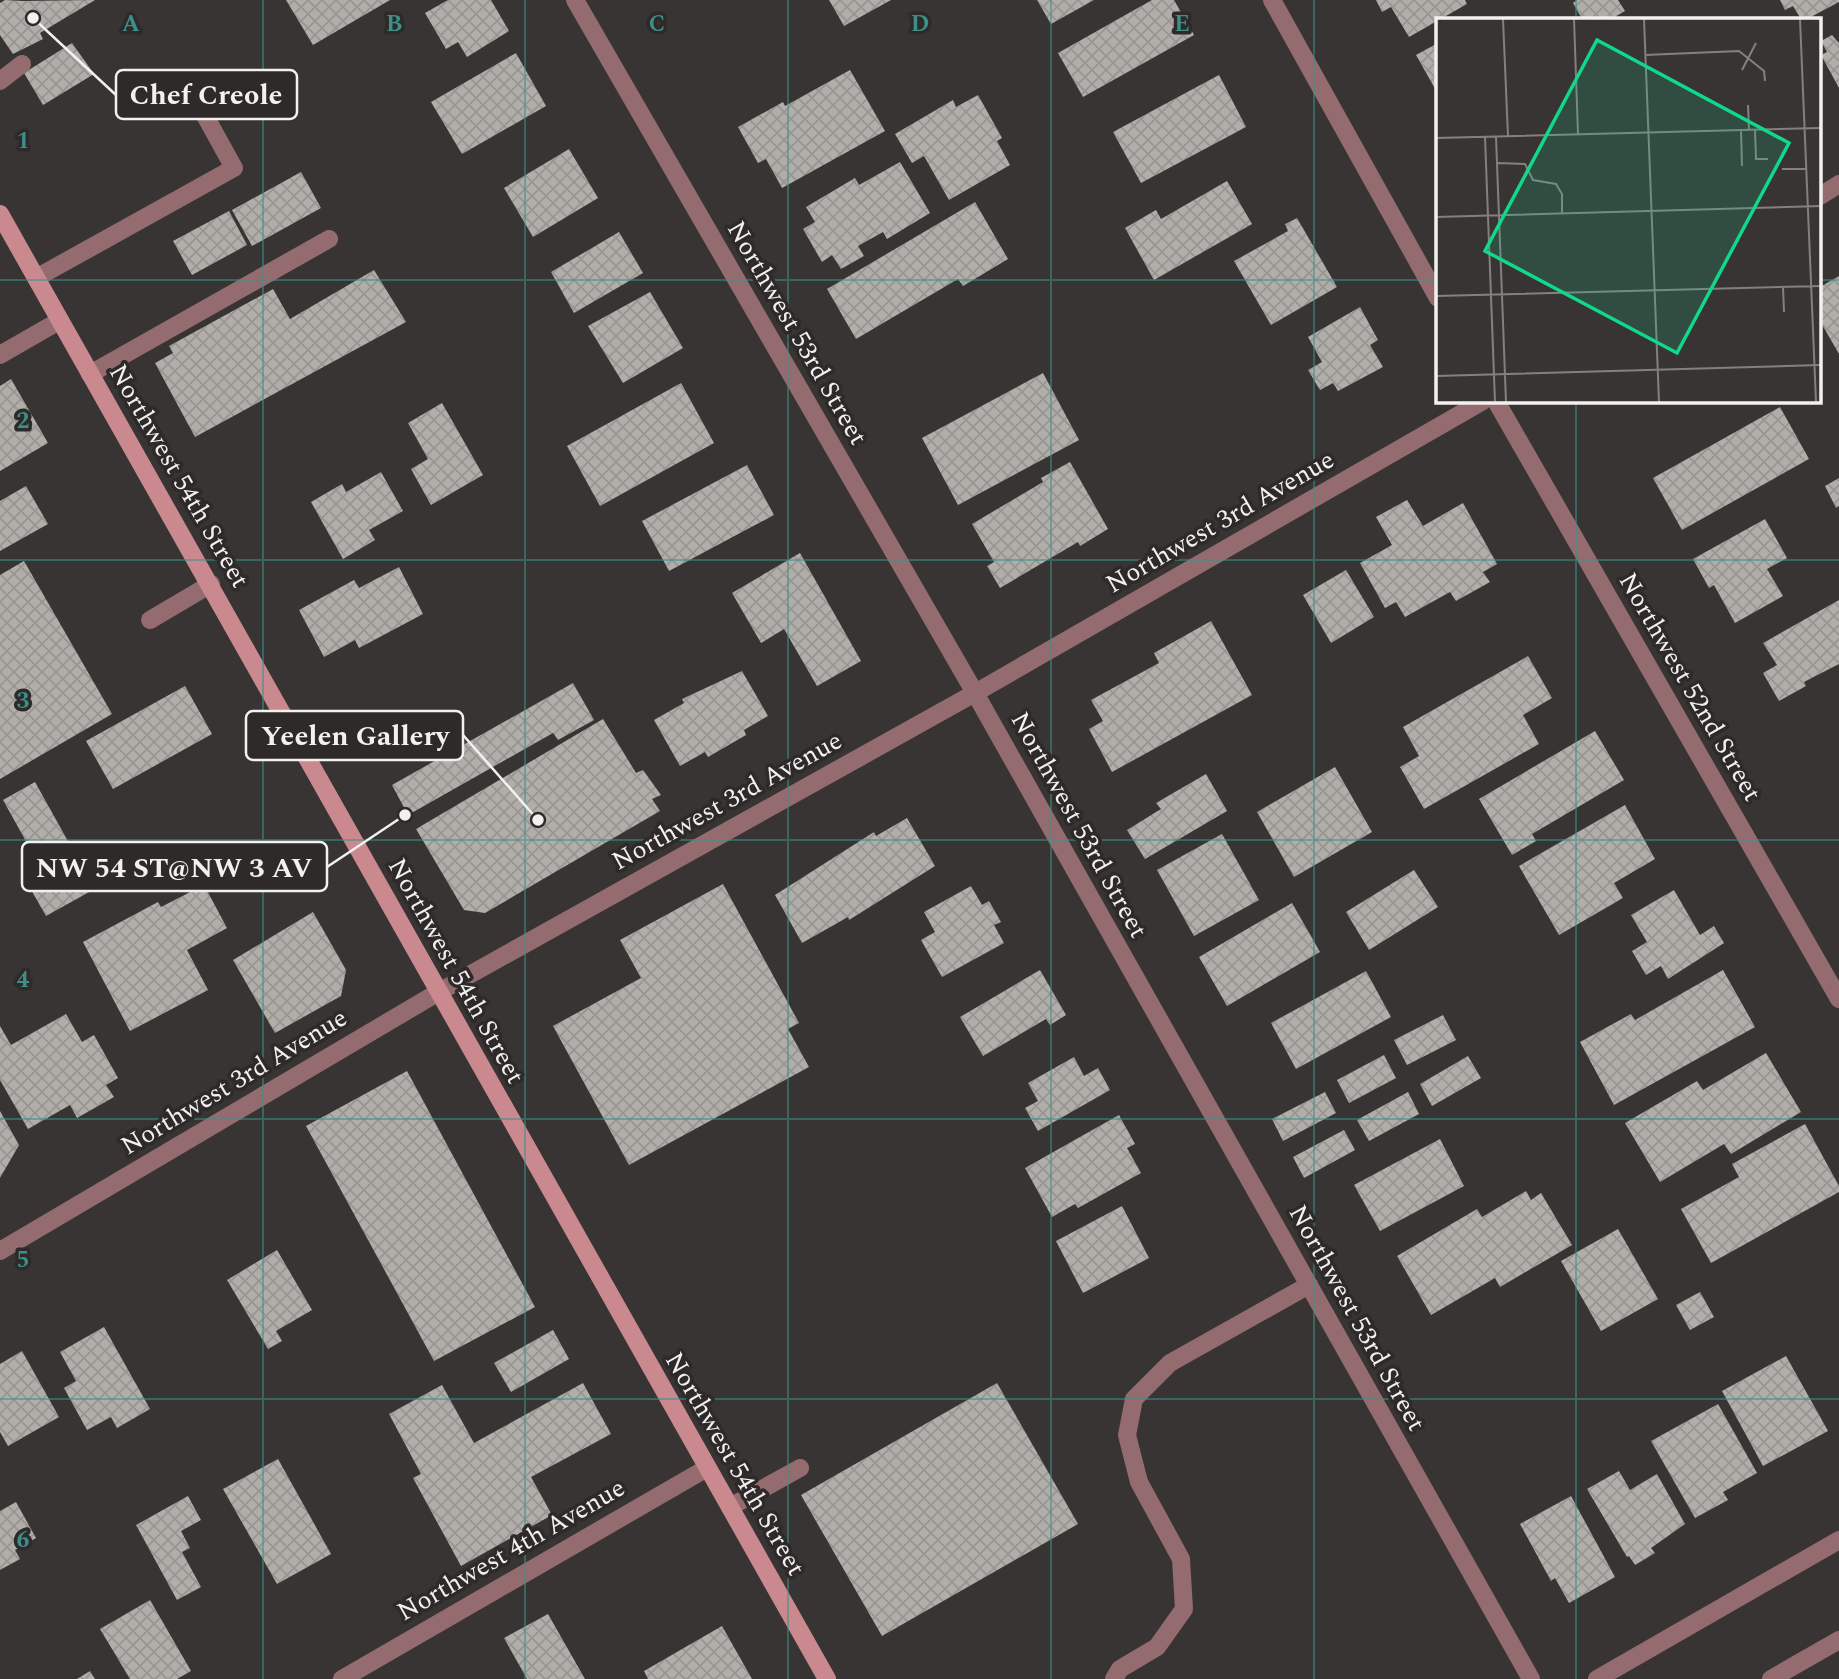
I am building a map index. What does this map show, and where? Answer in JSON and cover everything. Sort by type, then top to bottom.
[{"type":"main road","name":"Northwest 54th Street","points":[[0,214],[211,584],[437,993],[827,1679]]},
{"type":"street","name":"Northwest 53rd Street","points":[[575,0],[975,693],[1531,1679]]},
{"type":"street","points":[[1272,0],[1436,294]]},
{"type":"street","points":[[0,81],[22,64]]},
{"type":"street","points":[[36,278],[234,168],[187,83]]},
{"type":"street","points":[[1822,195],[1839,184]]},
{"type":"street","points":[[90,374],[329,239]]},
{"type":"street","points":[[0,355],[59,321]]},
{"type":"street","name":"Northwest 3rd Avenue","points":[[0,1251],[437,993],[975,693],[1481,402]]},
{"type":"street","name":"Northwest 52nd Street","points":[[1497,402],[1839,999]]},
{"type":"street","points":[[150,620],[211,584]]},
{"type":"street","points":[[1114,1679],[1120,1670],[1157,1647],[1184,1609],[1181,1559],[1139,1482],[1127,1435],[1134,1399],[1170,1363],[1308,1285]]},
{"type":"street","name":"Northwest 4th Avenue","points":[[342,1679],[707,1468]]},
{"type":"street","points":[[730,1507],[800,1468]]},
{"type":"street","points":[[1597,1679],[1839,1539]]},
{"type":"street","points":[[1770,1679],[1839,1640]]},
{"type":"building","points":[[5,0],[95,0],[40,33],[43,39],[13,54],[0,35],[0,3]]},
{"type":"building","points":[[286,0],[390,0],[313,45]]},
{"type":"building","points":[[448,0],[491,0],[509,31],[467,57],[458,42],[446,49],[425,13]]},
{"type":"building","points":[[829,0],[891,0],[844,26]]},
{"type":"building","points":[[1037,0],[1094,0],[1051,24]]},
{"type":"building","points":[[1152,0],[1174,0],[1194,35],[1083,97],[1058,53]]},
{"type":"building","points":[[1376,0],[1465,0],[1467,4],[1442,18],[1436,18],[1436,22],[1409,37],[1391,7],[1382,12]]},
{"type":"building","points":[[1577,0],[1618,0],[1625,11],[1613,18],[1581,18],[1573,3]]},
{"type":"building","points":[[1780,0],[1839,0],[1809,18],[1800,18],[1793,6],[1785,10]]},
{"type":"building","points":[[1832,35],[1839,43],[1839,88],[1822,57],[1827,52],[1822,40]]},
{"type":"building","points":[[72,43],[94,74],[43,105],[24,73]]},
{"type":"building","points":[[1436,44],[1436,90],[1416,55]]},
{"type":"building","points":[[516,53],[546,106],[462,154],[431,102]]},
{"type":"building","points":[[850,70],[885,131],[782,188],[766,159],[758,163],[738,127],[783,102],[785,106]]},
{"type":"building","points":[[1219,75],[1246,127],[1141,183],[1113,132]]},
{"type":"building","points":[[978,95],[1002,138],[997,141],[1010,165],[949,200],[924,156],[912,163],[895,134],[953,100],[956,107]]},
{"type":"building","points":[[569,149],[598,198],[533,237],[504,188]]},
{"type":"building","points":[[900,162],[930,213],[887,239],[883,232],[858,246],[864,256],[841,269],[832,255],[822,262],[803,229],[815,222],[806,207],[855,178],[859,185]]},
{"type":"building","points":[[301,172],[321,208],[252,246],[232,210]]},
{"type":"building","points":[[1227,181],[1252,224],[1154,280],[1125,228],[1156,210],[1161,219]]},
{"type":"building","points":[[975,202],[1008,259],[963,286],[958,279],[856,339],[827,289]]},
{"type":"building","points":[[229,211],[247,245],[192,275],[173,241]]},
{"type":"building","points":[[1297,218],[1337,287],[1271,325],[1234,261],[1288,231],[1285,224]]},
{"type":"building","points":[[619,232],[643,273],[574,313],[551,272]]},
{"type":"building","points":[[374,270],[406,322],[195,437],[155,363],[173,353],[169,346],[273,289],[290,319]]},
{"type":"building","points":[[1839,276],[1839,354],[1822,324],[1822,286]]},
{"type":"building","points":[[650,292],[683,348],[623,383],[588,326]]},
{"type":"building","points":[[1360,307],[1378,340],[1370,345],[1383,367],[1338,391],[1333,383],[1320,390],[1308,370],[1322,362],[1308,337]]},
{"type":"building","points":[[1043,373],[1079,440],[958,505],[922,438]]},
{"type":"building","points":[[11,379],[48,443],[0,471],[0,386]]},
{"type":"building","points":[[681,383],[714,443],[600,506],[567,446]]},
{"type":"building","points":[[442,403],[483,475],[431,505],[411,469],[428,459],[408,423]]},
{"type":"building","points":[[1780,407],[1809,459],[1682,530],[1653,478]]},
{"type":"building","points":[[1070,462],[1108,529],[1080,546],[1078,542],[1000,588],[987,566],[994,562],[972,524],[1043,482],[1041,478]]},
{"type":"building","points":[[747,465],[774,515],[669,571],[642,521]]},
{"type":"building","points":[[381,472],[403,511],[369,530],[375,540],[343,559],[311,502],[342,484],[346,492]]},
{"type":"building","points":[[1839,478],[1839,506],[1836,508],[1825,486]]},
{"type":"building","points":[[26,486],[48,524],[0,551],[0,501]]},
{"type":"building","points":[[1407,500],[1423,526],[1463,503],[1497,564],[1483,572],[1490,582],[1456,601],[1450,592],[1405,617],[1396,602],[1385,608],[1360,563],[1392,545],[1376,517]]},
{"type":"building","points":[[1765,519],[1787,558],[1767,569],[1783,596],[1735,623],[1714,585],[1709,588],[1693,559]]},
{"type":"building","points":[[800,553],[861,661],[817,686],[784,629],[761,643],[732,593]]},
{"type":"building","points":[[24,561],[112,714],[0,779],[0,575]]},
{"type":"building","points":[[399,567],[423,614],[359,648],[355,640],[324,657],[299,610],[354,580],[359,588]]},
{"type":"building","points":[[1346,570],[1374,617],[1331,643],[1303,595]]},
{"type":"building","points":[[1839,600],[1839,664],[1804,682],[1806,686],[1779,701],[1763,673],[1777,665],[1763,643]]},
{"type":"building","points":[[1211,621],[1252,695],[1112,772],[1089,729],[1103,721],[1091,700],[1159,663],[1154,653]]},
{"type":"building","points":[[1528,656],[1552,698],[1523,715],[1539,744],[1424,809],[1400,767],[1419,756],[1403,727]]},
{"type":"building","points":[[742,671],[768,716],[744,730],[746,735],[708,757],[705,752],[680,766],[654,720],[684,703],[682,699]]},
{"type":"building","points":[[573,683],[594,720],[558,740],[553,733],[408,815],[392,785]]},
{"type":"building","points":[[185,686],[212,734],[113,789],[86,741]]},
{"type":"building","points":[[603,719],[636,773],[643,770],[661,795],[652,799],[660,811],[485,913],[464,910],[416,829]]},
{"type":"building","points":[[1595,731],[1624,780],[1532,834],[1536,841],[1512,855],[1479,799]]},
{"type":"building","points":[[1335,767],[1372,832],[1294,877],[1257,812]]},
{"type":"building","points":[[1206,774],[1227,811],[1145,859],[1127,830],[1161,809],[1156,803]]},
{"type":"building","points":[[35,782],[69,843],[37,861],[3,800]]},
{"type":"building","points":[[1625,805],[1655,859],[1614,883],[1623,898],[1559,935],[1519,866]]},
{"type":"building","points":[[907,818],[935,866],[849,920],[848,917],[802,943],[775,895],[874,832],[876,836]]},
{"type":"building","points":[[1222,834],[1259,900],[1194,936],[1157,870]]},
{"type":"building","points":[[81,849],[100,886],[46,916],[25,879]]},
{"type":"building","points":[[1414,870],[1438,907],[1369,950],[1346,912]]},
{"type":"building","points":[[723,884],[799,1023],[788,1029],[809,1067],[629,1165],[553,1026],[641,978],[620,940]]},
{"type":"building","points":[[204,885],[227,928],[187,950],[208,990],[130,1031],[83,942],[158,902],[161,907]]},
{"type":"building","points":[[971,886],[982,905],[989,901],[1001,922],[994,925],[1004,943],[942,977],[921,940],[935,932],[924,912]]},
{"type":"building","points":[[1674,890],[1700,935],[1714,926],[1724,943],[1668,979],[1661,966],[1646,975],[1632,951],[1647,942],[1631,915]]},
{"type":"building","points":[[1292,903],[1320,952],[1227,1006],[1199,957]]},
{"type":"building","points":[[313,912],[346,970],[341,996],[275,1033],[233,960]]},
{"type":"building","points":[[1040,970],[1066,1015],[1050,1025],[1046,1019],[983,1056],[960,1017]]},
{"type":"building","points":[[1723,970],[1755,1027],[1614,1105],[1580,1042],[1631,1014],[1635,1020]]},
{"type":"building","points":[[1366,971],[1391,1017],[1296,1069],[1271,1023]]},
{"type":"building","points":[[66,1014],[82,1042],[94,1035],[118,1078],[106,1085],[114,1097],[77,1118],[70,1105],[28,1129],[0,1080],[0,1026],[11,1045]]},
{"type":"building","points":[[1443,1015],[1456,1040],[1407,1065],[1394,1040]]},
{"type":"building","points":[[1766,1053],[1801,1112],[1731,1154],[1724,1144],[1660,1182],[1625,1123],[1697,1081],[1703,1090]]},
{"type":"building","points":[[1384,1055],[1396,1078],[1349,1103],[1337,1080]]},
{"type":"building","points":[[1468,1056],[1481,1078],[1432,1106],[1420,1084]]},
{"type":"building","points":[[1074,1057],[1084,1076],[1098,1068],[1110,1090],[1038,1131],[1025,1108],[1038,1101],[1028,1083]]},
{"type":"building","points":[[407,1071],[535,1307],[434,1361],[306,1126]]},
{"type":"building","points":[[1325,1092],[1336,1113],[1283,1141],[1272,1119]]},
{"type":"building","points":[[1408,1092],[1419,1114],[1369,1141],[1357,1120]]},
{"type":"building","points":[[0,1111],[19,1145],[0,1178]]},
{"type":"building","points":[[1119,1115],[1135,1144],[1127,1148],[1141,1173],[1078,1208],[1075,1204],[1052,1217],[1025,1168]]},
{"type":"building","points":[[1805,1124],[1839,1186],[1839,1192],[1711,1263],[1681,1209],[1739,1177],[1732,1164]]},
{"type":"building","points":[[1344,1130],[1355,1150],[1304,1178],[1293,1157]]},
{"type":"building","points":[[1440,1139],[1464,1186],[1380,1231],[1354,1185]]},
{"type":"building","points":[[1526,1191],[1531,1200],[1541,1193],[1572,1245],[1500,1287],[1495,1278],[1431,1315],[1397,1256],[1477,1209],[1482,1217]]},
{"type":"building","points":[[1122,1206],[1149,1258],[1083,1293],[1056,1241]]},
{"type":"building","points":[[1618,1229],[1658,1299],[1601,1331],[1561,1261]]},
{"type":"building","points":[[277,1250],[312,1310],[276,1331],[282,1341],[268,1349],[227,1280]]},
{"type":"building","points":[[1700,1292],[1714,1317],[1690,1330],[1676,1305]]},
{"type":"building","points":[[104,1327],[150,1409],[117,1428],[111,1417],[87,1430],[64,1388],[76,1381],[60,1352]]},
{"type":"building","points":[[553,1330],[569,1359],[511,1392],[494,1363]]},
{"type":"building","points":[[22,1351],[59,1417],[8,1446],[0,1432],[0,1364]]},
{"type":"building","points":[[1786,1356],[1828,1431],[1763,1466],[1722,1391]]},
{"type":"building","points":[[583,1383],[611,1434],[531,1477],[552,1515],[461,1566],[413,1478],[421,1474],[389,1414],[442,1385],[474,1443]]},
{"type":"building","points":[[997,1383],[1078,1524],[882,1636],[801,1495]]},
{"type":"building","points":[[1718,1404],[1757,1473],[1723,1492],[1728,1500],[1695,1518],[1651,1441]]},
{"type":"building","points":[[278,1459],[331,1554],[277,1584],[223,1489]]},
{"type":"building","points":[[1619,1471],[1630,1490],[1657,1474],[1685,1524],[1651,1548],[1655,1553],[1635,1565],[1629,1556],[1627,1557],[1587,1489]]},
{"type":"building","points":[[188,1496],[201,1520],[181,1531],[190,1548],[182,1552],[201,1587],[177,1600],[136,1525]]},
{"type":"building","points":[[1571,1496],[1615,1577],[1569,1603],[1555,1578],[1551,1581],[1520,1524]]},
{"type":"building","points":[[16,1502],[36,1538],[15,1550],[20,1559],[0,1570],[0,1511]]},
{"type":"building","points":[[150,1600],[191,1671],[177,1679],[130,1679],[100,1629]]},
{"type":"building","points":[[548,1614],[585,1679],[527,1679],[504,1638]]},
{"type":"building","points":[[722,1626],[752,1679],[648,1679],[644,1671]]},
{"type":"building","points":[[90,1671],[95,1679],[77,1679]]},
{"type":"place","name":"Chef Creole","points":[[33,18]]},
{"type":"place","name":"NW 54 ST@NW 3 AV","points":[[405,815]]},
{"type":"place","name":"Yeelen Gallery","points":[[538,820]]}]
